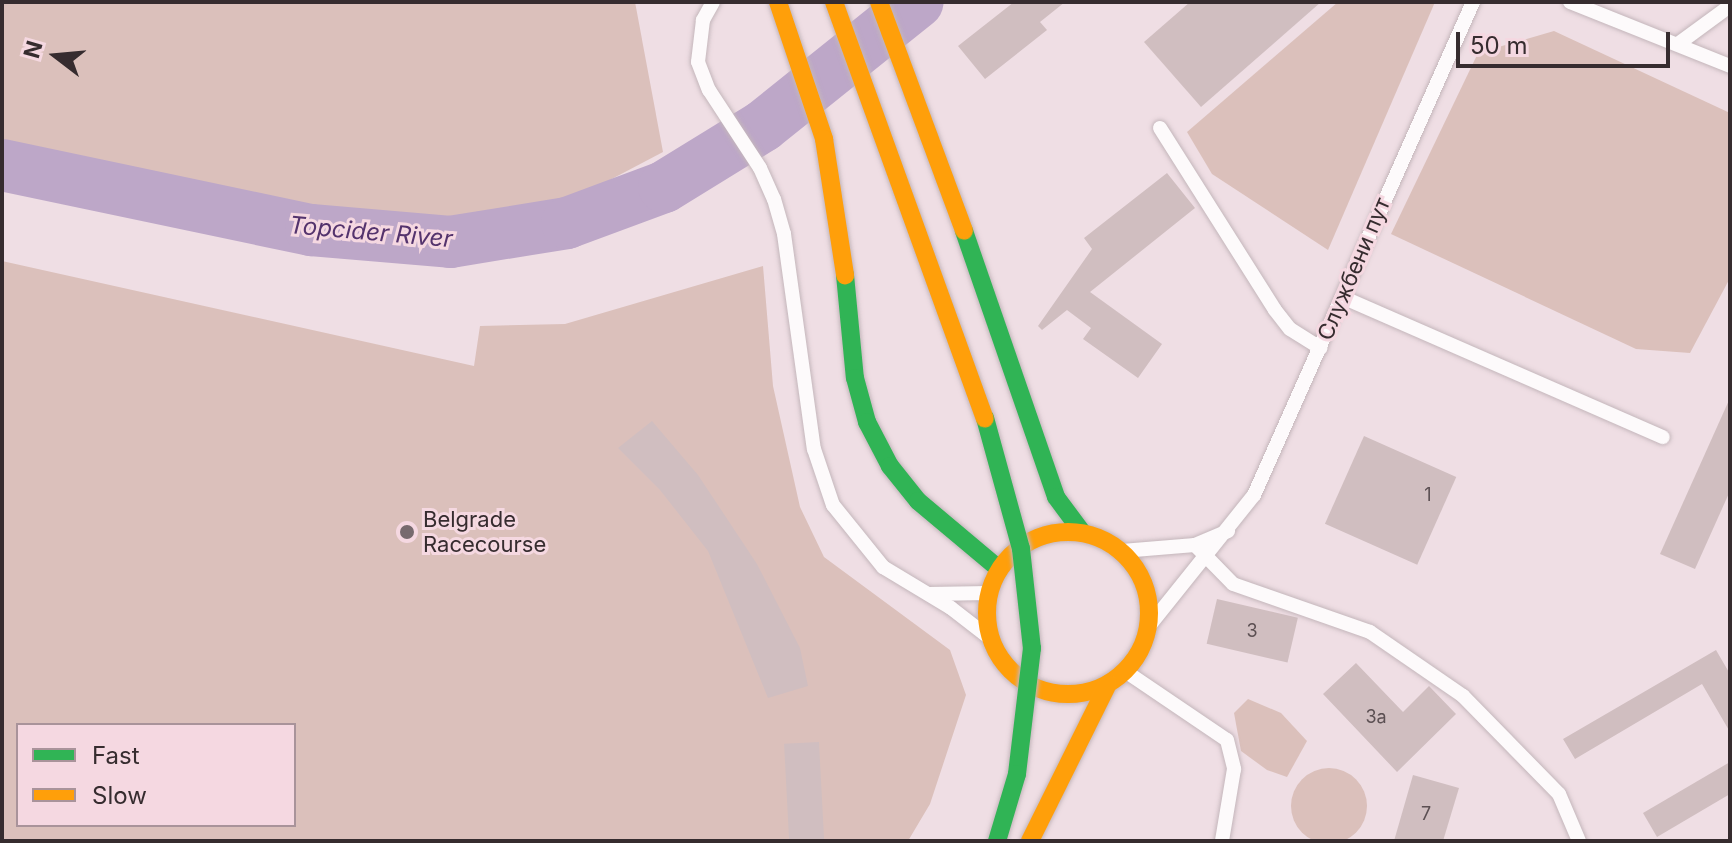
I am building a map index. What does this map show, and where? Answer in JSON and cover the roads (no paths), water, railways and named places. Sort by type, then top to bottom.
[{"type":"main road","points":[[778,2],[824,139],[837,198],[855,378],[877,445],[903,484],[999,569]]},
{"type":"main road","points":[[834,2],[994,443],[1021,549],[1032,648],[1029,704],[1017,774],[997,841]]},
{"type":"main road","points":[[879,2],[1007,347],[1056,497],[1082,532],[1122,551],[1145,585],[1149,626],[1125,671],[1108,684],[1066,694],[1025,682],[1004,664],[991,639],[989,593],[999,569],[1040,536],[1082,532]]},
{"type":"main road","points":[[1025,682],[1044,732]]},
{"type":"main road","points":[[1030,840],[1108,684]]},
{"type":"main road","points":[[1030,840],[1049,758]]},
{"type":"lane","points":[[713,2],[697,43],[703,78],[760,168],[784,234],[805,399],[825,485],[867,551],[991,639]]},
{"type":"lane","name":"Службени пут","points":[[1149,626],[1207,559],[1254,495],[1473,2]]},
{"type":"lane","points":[[1570,2],[1730,66]]},
{"type":"lane","points":[[1678,44],[1730,6]]},
{"type":"lane","points":[[1160,128],[1275,310],[1290,329],[1320,348]]},
{"type":"lane","points":[[1342,297],[1663,437]]},
{"type":"lane","points":[[1122,551],[1195,545],[1229,531]]},
{"type":"lane","points":[[1195,545],[1233,584],[1370,632],[1463,696],[1559,794],[1579,841]]},
{"type":"lane","points":[[924,593],[989,593]]},
{"type":"lane","points":[[1125,671],[1227,740],[1234,769],[1222,841]]},
{"type":"waterway","name":"Topcider River","points":[[2,165],[311,230],[450,242],[567,223],[664,187],[763,126],[918,2]]},
{"type":"place","name":"Belgrade Racecourse","points":[[407,532]]}]
